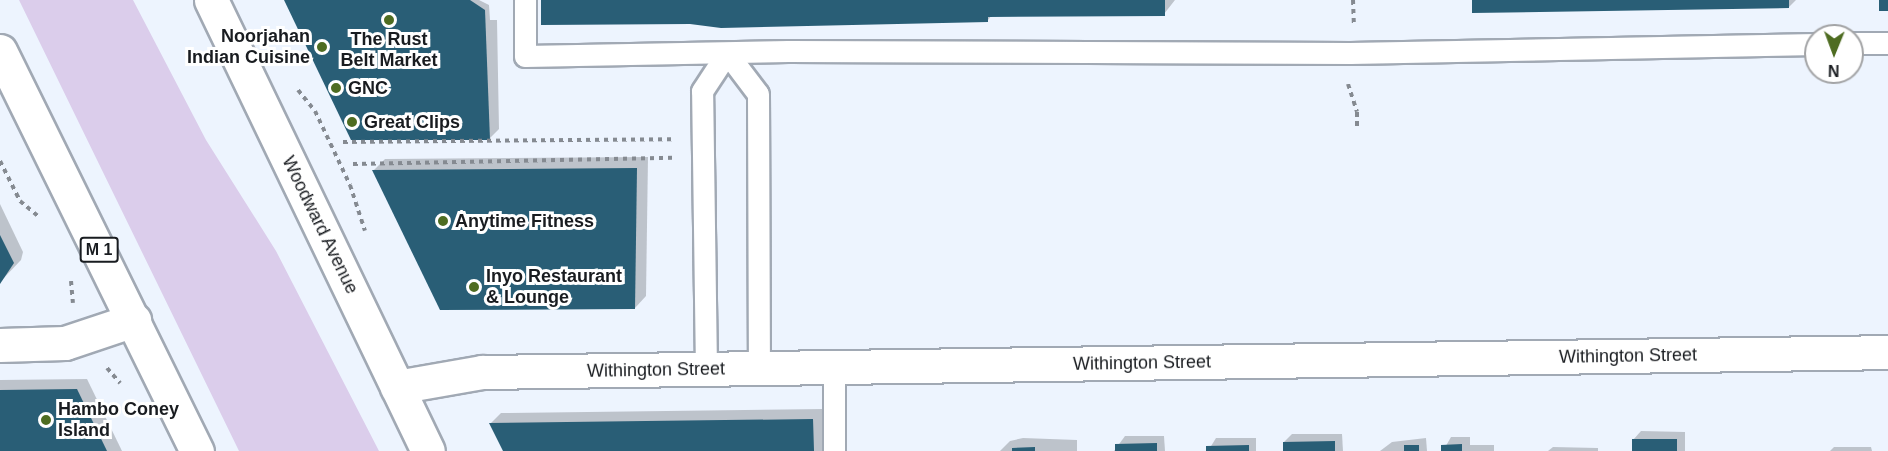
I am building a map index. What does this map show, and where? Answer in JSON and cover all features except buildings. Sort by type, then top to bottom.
[{"type":"street","name":"Woodward Avenue","points":[[211,0],[428,451]]},
{"type":"street","name":"M 1","points":[[0,51],[197,451]]},
{"type":"street","points":[[0,345],[65,343],[134,320]]},
{"type":"street","name":"Withington Street","points":[[397,387],[482,372],[1888,352]]},
{"type":"lane","points":[[525,0],[525,56],[726,53],[1350,53],[1804,44]]},
{"type":"lane","points":[[1864,44],[1888,43]]},
{"type":"lane","points":[[706,370],[702,91],[726,53]]},
{"type":"lane","points":[[726,53],[758,94],[759,369]]},
{"type":"lane","points":[[834,368],[834,451]]},
{"type":"path","points":[[1353,0],[1354,36]]},
{"type":"path","points":[[1347,82],[1357,112],[1357,130]]},
{"type":"path","points":[[342,142],[703,148]]},
{"type":"path","points":[[353,164],[703,148]]},
{"type":"shaded area","points":[[19,0],[133,0],[206,140],[276,251],[379,451],[239,451]]},
{"type":"place","name":"The Rust Belt Market","points":[[389,20]]},
{"type":"place","name":"Noorjahan Indian Cuisine","points":[[322,47]]},
{"type":"place","name":"GNC","points":[[336,88]]},
{"type":"place","name":"Great Clips","points":[[352,122]]},
{"type":"place","name":"Anytime Fitness","points":[[443,221]]},
{"type":"place","name":"Inyo Restaurant & Lounge","points":[[474,287]]},
{"type":"place","name":"Hambo Coney Island","points":[[46,420]]}]
